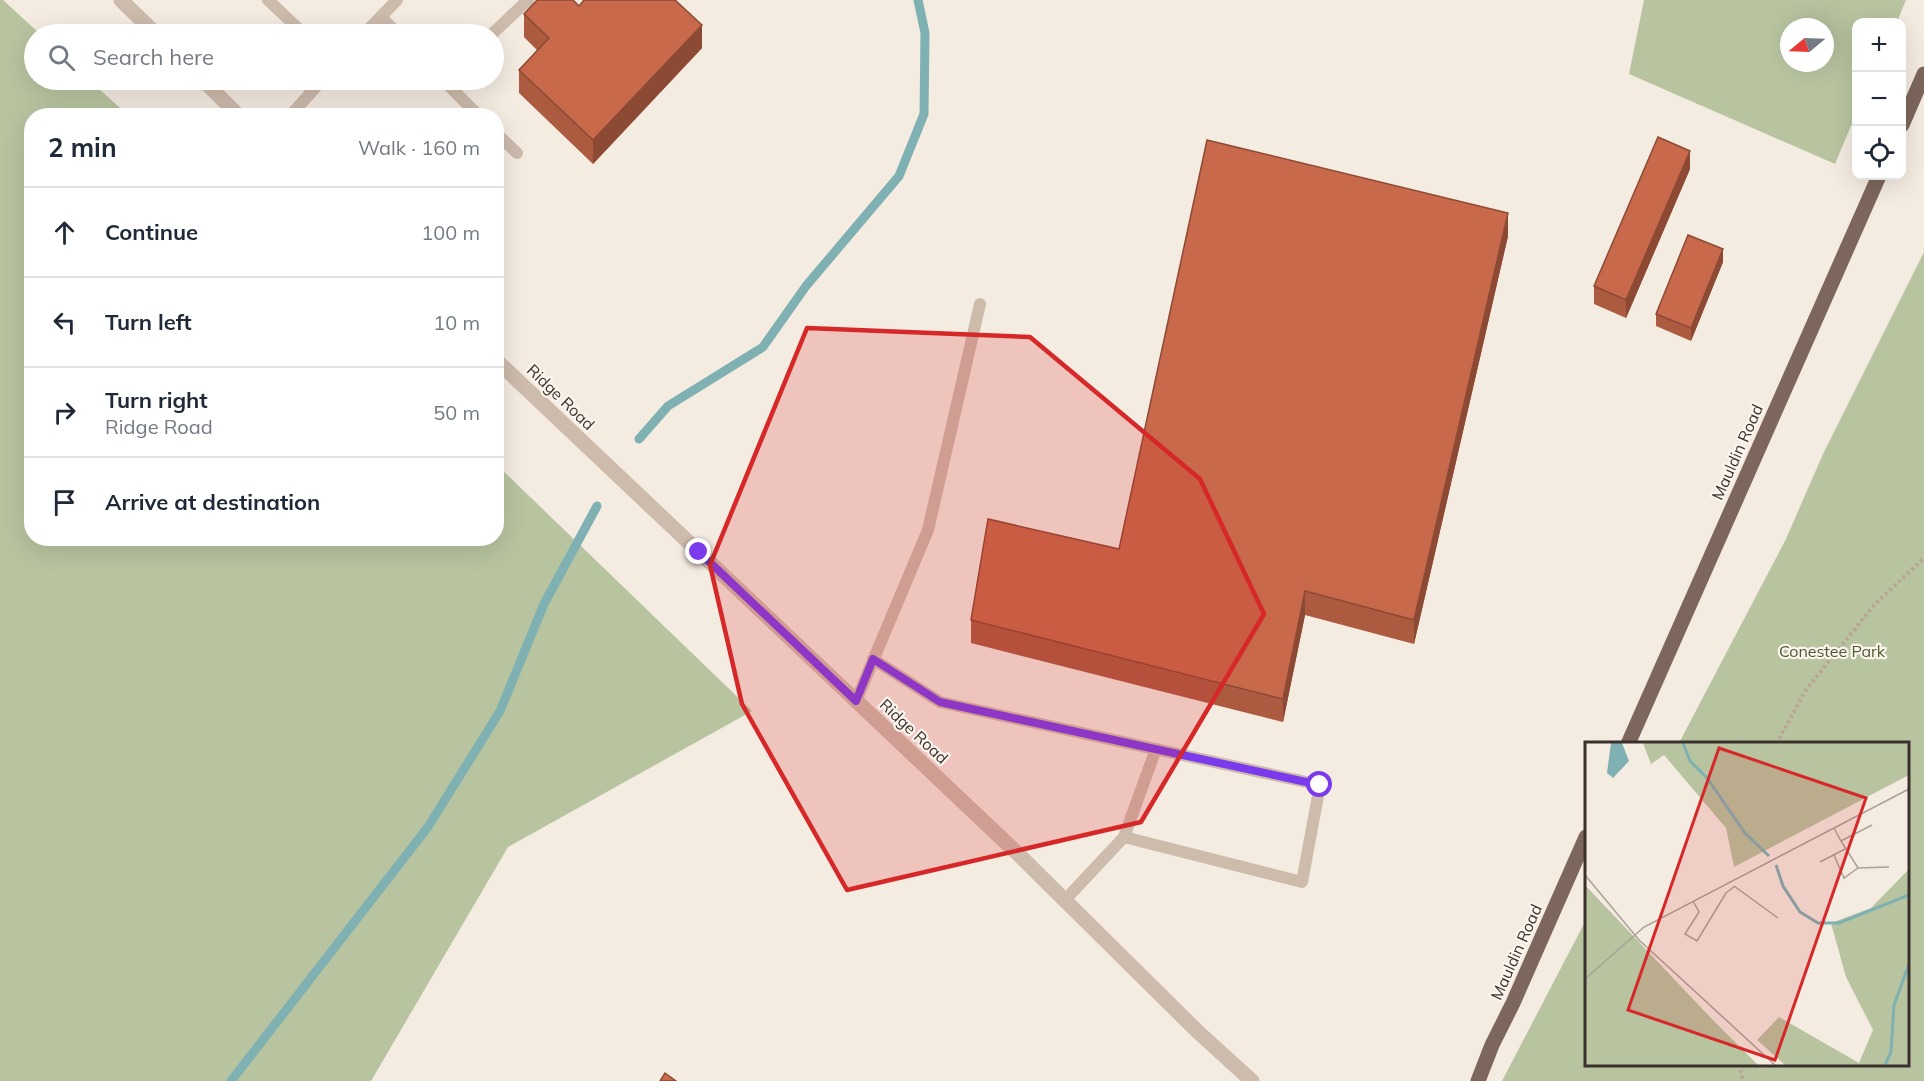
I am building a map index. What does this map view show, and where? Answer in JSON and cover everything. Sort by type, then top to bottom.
[{"type":"main road","points":[[1906,116],[1924,74]]},
{"type":"main road","name":"Mauldin Road","points":[[1629,742],[1877,180]]},
{"type":"main road","name":"Mauldin Road","points":[[1478,1081],[1492,1045],[1513,1004],[1585,842]]},
{"type":"street","points":[[121,0],[146,24]]},
{"type":"street","points":[[213,90],[232,108]]},
{"type":"street","name":"Ridge Road","points":[[504,368],[1017,853],[1197,1031],[1252,1081]]},
{"type":"lane","points":[[268,0],[293,24]]},
{"type":"lane","points":[[374,24],[397,0]]},
{"type":"lane","points":[[503,24],[528,0]]},
{"type":"lane","points":[[381,17],[388,24]]},
{"type":"lane","points":[[297,108],[312,90]]},
{"type":"lane","points":[[454,90],[471,108]]},
{"type":"lane","points":[[504,141],[517,153]]},
{"type":"lane","points":[[856,701],[928,530],[980,304]]},
{"type":"lane","points":[[873,659],[940,702],[1320,785],[1302,882],[1124,837]]},
{"type":"lane","points":[[1064,901],[1124,837],[1156,749]]},
{"type":"path","points":[[1777,742],[1806,690],[1839,647],[1874,605],[1924,558]]},
{"type":"path","points":[[1739,1066],[1743,1081]]},
{"type":"highlighted area","points":[[807,328],[1030,337],[1200,479],[1264,614],[1141,822],[847,890],[742,704],[710,565]]},
{"type":"green space","points":[[0,0],[3,0],[29,24],[24,24],[24,90],[100,90],[120,108],[24,108],[24,546],[504,546],[504,472],[752,711],[508,847],[371,1081],[0,1081]]},
{"type":"green space","points":[[1644,0],[1906,0],[1899,18],[1852,18],[1852,124],[1835,164],[1629,74]]},
{"type":"green space","name":"Conestee Park","points":[[1924,252],[1924,1081],[1502,1081],[1585,922],[1585,1066],[1909,1066],[1909,742],[1680,742],[1786,539],[1823,454]]},
{"type":"building","points":[[537,0],[573,0],[579,6],[584,0],[675,0],[702,25],[593,140],[519,70],[549,38],[524,14]]},
{"type":"building","points":[[1658,137],[1690,151],[1626,300],[1594,286]]},
{"type":"building","points":[[1207,140],[1508,213],[1414,620],[1305,591],[1283,699],[971,620],[988,519],[1119,549]]},
{"type":"building","points":[[1688,235],[1723,249],[1691,328],[1656,314]]},
{"type":"building","points":[[665,1073],[676,1081],[660,1081]]},
{"type":"waterway","points":[[639,439],[668,406],[763,347],[806,286],[899,176],[924,114],[925,33],[918,0]]},
{"type":"waterway","points":[[231,1081],[428,827],[500,711],[544,604],[597,506]]},
{"type":"route","points":[[699,552],[856,701],[873,659],[940,702],[1320,785]]}]
